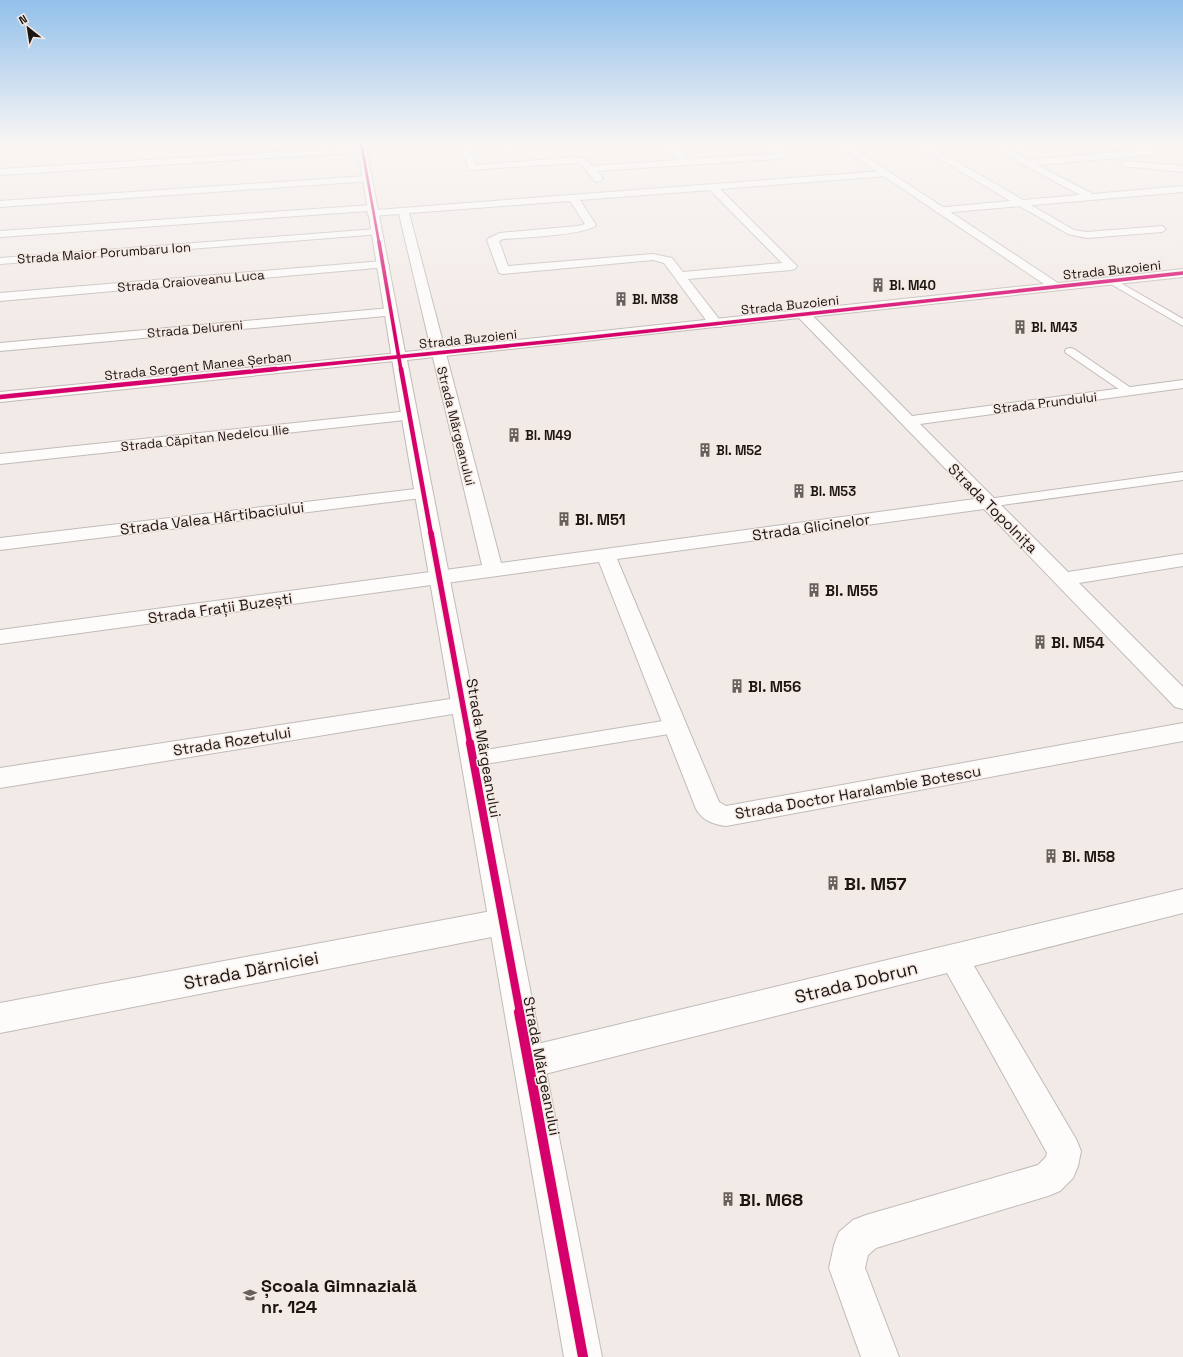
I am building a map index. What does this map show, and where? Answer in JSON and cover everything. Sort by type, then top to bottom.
[{"type":"street","name":"Strada Mărgeanului","points":[[371,205],[583,1357]]},
{"type":"street","points":[[0,234],[372,210],[403,210],[469,205]]},
{"type":"street","points":[[577,205],[591,225],[579,229],[500,236],[493,240],[503,270],[653,257],[668,260],[716,324]]},
{"type":"street","points":[[680,276],[791,266],[730,205]]},
{"type":"street","points":[[933,205],[1056,287]]},
{"type":"street","points":[[940,210],[994,205]]},
{"type":"street","name":"Strada Mărgeanului","points":[[403,210],[493,571]]},
{"type":"street","name":"Strada Maior Porumbaru Ion","points":[[0,261],[376,232]]},
{"type":"street","name":"Strada Craioveanu Luca","points":[[0,297],[383,265]]},
{"type":"street","name":"Strada Buzoieni","points":[[399,357],[1183,273]]},
{"type":"street","name":"Strada Delureni","points":[[0,347],[391,312]]},
{"type":"street","name":"Strada Topolnița","points":[[803,314],[1183,701]]},
{"type":"street","name":"Strada Sergent Manea Șerban","points":[[0,397],[399,357]]},
{"type":"street","name":"Strada Prundului","points":[[907,421],[1183,384]]},
{"type":"street","name":"Strada Căpitan Nedelcu Ilie","points":[[0,459],[409,416]]},
{"type":"street","name":"Strada Valea Hârtibaciului","points":[[0,544],[424,493]]},
{"type":"street","name":"Strada Glicinelor","points":[[439,578],[988,503]]},
{"type":"street","name":"Strada Doctor Haralambie Botescu","points":[[606,555],[709,809],[716,814],[726,816],[1183,732]]},
{"type":"street","points":[[1063,579],[1183,560]]},
{"type":"street","name":"Strada Frații Buzești","points":[[0,637],[439,578]]},
{"type":"street","name":"Strada Rozetului","points":[[0,778],[463,705]]},
{"type":"street","name":"Strada Dobrun","points":[[529,1062],[1183,901]]},
{"type":"street","name":"Strada Dărniciei","points":[[0,1018],[502,922]]},
{"type":"street","points":[[880,1357],[847,1268],[852,1245],[866,1233],[1048,1179],[1060,1166],[1064,1151],[954,958]]},
{"type":"lane","points":[[1025,205],[1071,232],[1087,235],[1162,229]]},
{"type":"lane","points":[[1112,281],[1183,323]]},
{"type":"lane","points":[[1070,351],[1130,392]]},
{"type":"lane","name":"Strada Glicinelor","points":[[988,503],[1183,476]]},
{"type":"lane","points":[[473,759],[675,726]]},
{"type":"cycle path","points":[[372,205],[583,1357]]},
{"type":"cycle path","points":[[0,397],[566,340],[1183,273]]},
{"type":"place","name":"Bl. M40","points":[[878,285]]},
{"type":"place","name":"Bl. M38","points":[[621,299]]},
{"type":"place","name":"Bl. M43","points":[[1020,327]]},
{"type":"place","name":"Bl. M49","points":[[514,435]]},
{"type":"place","name":"Bl. M52","points":[[705,450]]},
{"type":"place","name":"Bl. M53","points":[[799,491]]},
{"type":"place","name":"Bl. M51","points":[[564,519]]},
{"type":"place","name":"Bl. M55","points":[[814,590]]},
{"type":"place","name":"Bl. M54","points":[[1040,642]]},
{"type":"place","name":"Bl. M56","points":[[737,686]]},
{"type":"place","name":"Bl. M58","points":[[1051,856]]},
{"type":"place","name":"Bl. M57","points":[[833,883]]},
{"type":"place","name":"Bl. M68","points":[[728,1199]]},
{"type":"place","name":"Școala Gimnazială nr. 124","points":[[250,1295]]}]
